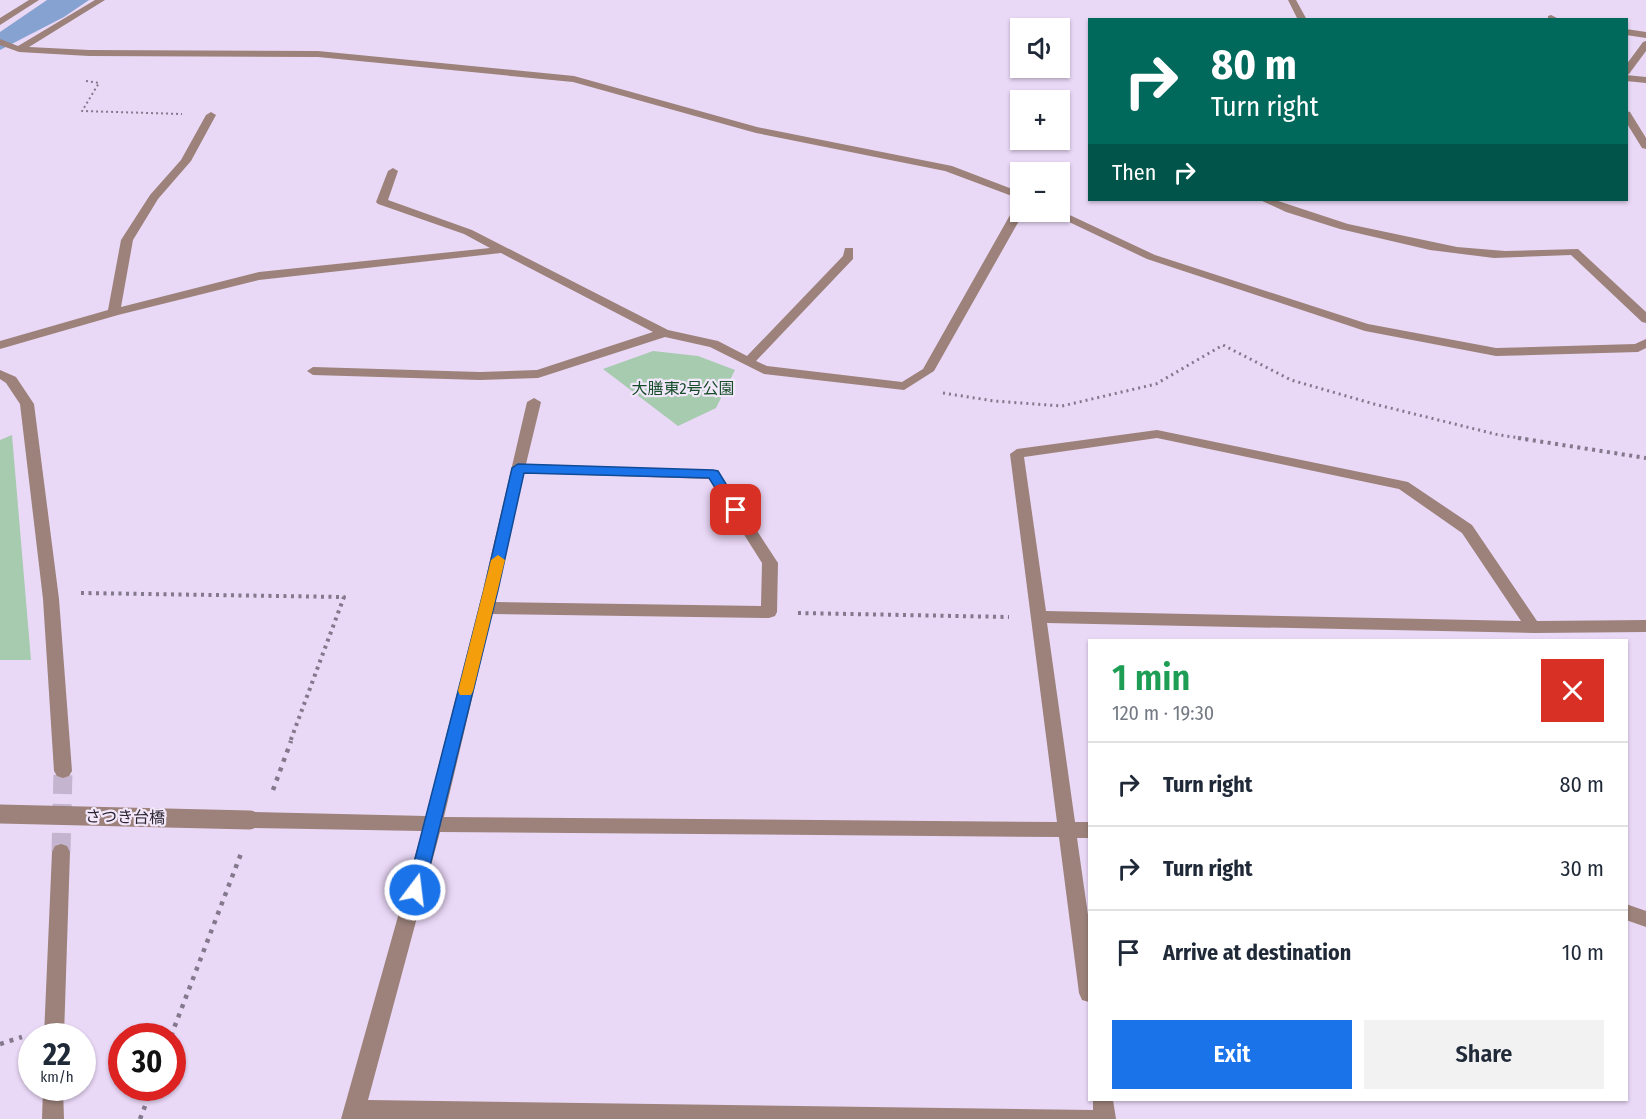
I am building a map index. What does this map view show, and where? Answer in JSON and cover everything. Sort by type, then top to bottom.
[{"type":"street","points":[[0,22],[35,0]]},
{"type":"street","points":[[19,49],[100,0]]},
{"type":"street","points":[[1292,0],[1302,18]]},
{"type":"street","points":[[1628,32],[1646,35]]},
{"type":"street","points":[[0,42],[19,49],[89,53],[318,54],[574,79],[756,130],[948,168],[1010,192]]},
{"type":"street","points":[[1628,69],[1646,44]]},
{"type":"street","points":[[1628,78],[1646,80]]},
{"type":"street","points":[[114,312],[128,240],[154,198],[186,161],[211,115]]},
{"type":"street","points":[[1628,119],[1646,146]]},
{"type":"street","points":[[393,171],[382,202],[468,232],[664,333],[714,344],[764,370],[904,386],[928,371],[1012,222]]},
{"type":"street","points":[[1269,201],[1289,209],[1410,242],[1485,254],[1574,251],[1646,319]]},
{"type":"street","points":[[1070,219],[1151,257],[1365,327],[1496,352],[1638,348],[1646,344]]},
{"type":"street","points":[[0,345],[114,312],[259,276],[501,250]]},
{"type":"street","points":[[749,361],[849,257],[849,250]]},
{"type":"street","points":[[313,371],[480,376],[538,374],[664,333]]},
{"type":"street","points":[[0,374],[11,380],[27,404],[51,599],[63,771]]},
{"type":"street","points":[[534,402],[433,824],[353,1114],[1090,1119]]},
{"type":"street","points":[[1088,985],[1017,454],[1157,434],[1403,485],[1467,529],[1533,627]]},
{"type":"street","points":[[486,608],[769,612],[770,563],[713,474],[518,468]]},
{"type":"street","points":[[1040,617],[1533,627],[1646,627]]},
{"type":"street","name":"さつき台橋","points":[[0,814],[433,824],[1088,830]]},
{"type":"street","points":[[54,1023],[61,852]]},
{"type":"street","points":[[1628,913],[1646,919]]},
{"type":"street","points":[[52,1119],[53,1101]]},
{"type":"street","points":[[1103,1101],[1105,1119]]},
{"type":"path","points":[[77,80],[99,83],[82,111],[211,115]]},
{"type":"path","points":[[904,386],[994,401],[1062,406],[1156,384],[1222,345],[1291,380],[1374,404],[1499,435],[1646,458]]},
{"type":"path","points":[[74,593],[344,597],[273,791]]},
{"type":"path","points":[[769,612],[1040,617]]},
{"type":"path","points":[[176,1023],[244,847]]},
{"type":"path","points":[[140,1119],[147,1101]]},
{"type":"green space","name":"大膳東2号公園","points":[[653,351],[698,356],[735,370],[716,408],[678,426],[603,369]]},
{"type":"green space","points":[[12,435],[31,660],[0,660],[0,440]]},
{"type":"water","points":[[47,0],[89,0],[64,17],[0,50],[0,32]]},
{"type":"tunnel","points":[[61,852],[63,771]]},
{"type":"slow traffic","points":[[466,691],[498,560]]},
{"type":"route","points":[[415,890],[491,590],[518,468],[713,474],[736,510]]}]
